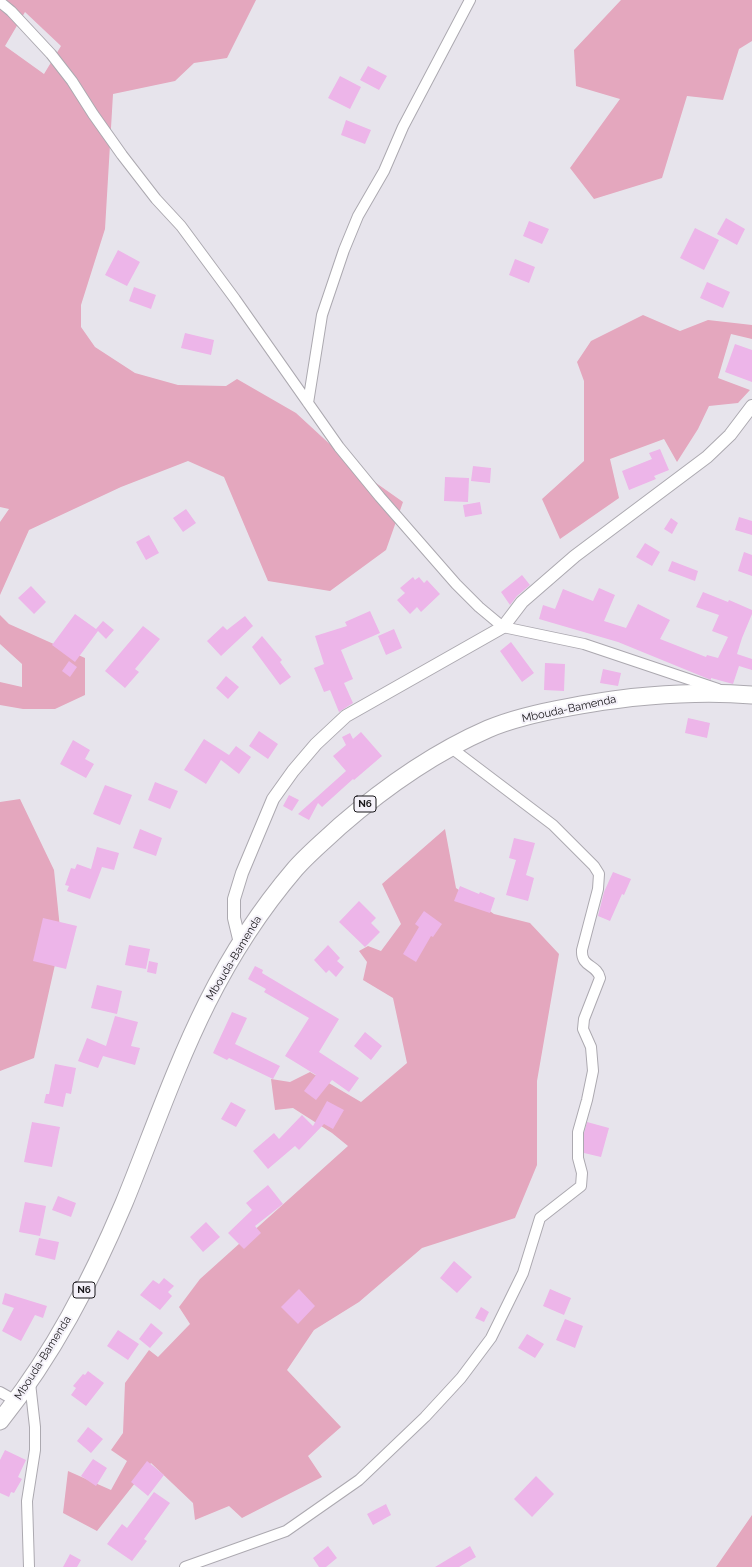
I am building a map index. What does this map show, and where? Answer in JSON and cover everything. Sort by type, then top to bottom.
[{"type":"highway","name":"Mbouda-Bamenda","points":[[0,1421],[30,1383],[60,1334],[90,1278],[123,1204],[168,1092],[207,1004],[240,943],[264,908],[297,867],[328,836],[369,801],[403,775],[450,747],[490,728],[536,713],[620,698],[668,694],[729,693],[752,695]]},
{"type":"street","points":[[308,403],[322,315],[344,250],[358,216],[384,172],[403,127],[470,0]]},
{"type":"street","points":[[0,2],[11,11],[51,54],[72,81],[122,155],[193,242],[235,299],[339,447],[385,503],[456,584],[503,627],[584,644],[729,693]]},
{"type":"street","points":[[240,943],[234,918],[234,900],[242,873],[274,799],[293,772],[316,744],[346,716],[503,627],[522,602],[575,556],[707,457],[730,435],[752,406]]},
{"type":"street","points":[[185,1567],[286,1531],[359,1480],[425,1417],[461,1378],[491,1338],[523,1273],[540,1218],[581,1186],[582,1173],[578,1158],[578,1132],[587,1100],[592,1071],[591,1047],[583,1029],[584,1019],[600,978],[599,973],[585,962],[582,956],[582,950],[598,888],[599,874],[594,866],[553,825],[450,747]]},
{"type":"street","points":[[29,1567],[27,1500],[35,1443],[34,1411],[30,1383]]},
{"type":"street","points":[[0,1392],[16,1401]]},
{"type":"shaded area","points":[[0,0],[256,0],[227,58],[194,63],[175,81],[113,94],[105,229],[81,305],[81,327],[95,347],[135,373],[178,385],[226,386],[237,379],[296,413],[359,471],[403,502],[386,550],[330,591],[268,581],[224,477],[188,461],[121,487],[29,530],[0,595],[0,522],[9,509],[0,507]],"holes":[[[25,12],[61,46],[44,74],[5,46]]]},
{"type":"shaded area","points":[[621,0],[752,0],[752,41],[739,49],[723,100],[687,96],[662,178],[594,199],[570,168],[620,99],[576,86],[574,50]]},
{"type":"shaded area","points":[[643,315],[680,331],[708,320],[752,325],[752,339],[731,334],[718,378],[750,390],[738,403],[709,406],[698,429],[677,462],[664,439],[610,459],[619,498],[560,539],[542,499],[584,461],[584,381],[577,362],[591,341]]},
{"type":"shaded area","points":[[0,615],[9,624],[85,658],[85,695],[55,709],[23,709],[0,705],[0,682],[22,687],[22,664],[0,644]]},
{"type":"shaded area","points":[[20,799],[54,870],[61,938],[34,1058],[0,1071],[0,802]]},
{"type":"shaded area","points":[[445,829],[456,888],[494,914],[530,923],[559,954],[537,1081],[537,1165],[515,1218],[422,1248],[359,1302],[314,1330],[287,1370],[341,1427],[308,1456],[322,1477],[242,1518],[229,1506],[195,1520],[193,1503],[151,1463],[97,1531],[63,1513],[68,1471],[111,1490],[127,1461],[111,1450],[123,1433],[125,1383],[149,1350],[158,1357],[190,1324],[179,1307],[200,1279],[348,1146],[332,1133],[293,1108],[275,1110],[271,1079],[290,1082],[310,1072],[361,1102],[407,1063],[393,998],[363,980],[367,962],[359,951],[368,946],[381,951],[401,924],[382,884]]},
{"type":"shaded area","points":[[752,1515],[752,1567],[716,1567]]},
{"type":"building","points":[[368,66],[387,76],[379,90],[360,80]]},
{"type":"building","points":[[340,76],[361,87],[350,109],[328,98]]},
{"type":"building","points":[[346,120],[371,130],[365,144],[341,135]]},
{"type":"building","points":[[726,218],[745,229],[737,245],[717,234]]},
{"type":"building","points":[[529,221],[549,229],[542,244],[523,236]]},
{"type":"building","points":[[695,228],[719,240],[704,270],[680,258]]},
{"type":"building","points":[[118,250],[140,262],[127,286],[105,275]]},
{"type":"building","points":[[515,259],[535,267],[529,283],[509,275]]},
{"type":"building","points":[[707,282],[730,292],[723,308],[700,298]]},
{"type":"building","points":[[134,287],[156,295],[151,309],[129,301]]},
{"type":"building","points":[[185,333],[214,340],[211,355],[181,348]]},
{"type":"building","points":[[735,344],[752,350],[752,382],[725,372]]},
{"type":"building","points":[[660,449],[669,470],[654,476],[656,479],[629,490],[622,471],[652,459],[649,453]]},
{"type":"building","points":[[473,466],[491,468],[490,483],[471,481]]},
{"type":"building","points":[[445,477],[469,478],[468,502],[444,501]]},
{"type":"building","points":[[480,502],[482,514],[465,517],[463,505]]},
{"type":"building","points":[[186,509],[196,523],[183,532],[173,518]]},
{"type":"building","points":[[739,517],[752,521],[752,535],[735,530]]},
{"type":"building","points":[[671,518],[678,523],[672,534],[664,529]]},
{"type":"building","points":[[149,535],[159,553],[146,560],[136,542]]},
{"type":"building","points":[[645,543],[660,552],[652,566],[636,557]]},
{"type":"building","points":[[744,552],[752,555],[752,576],[738,571]]},
{"type":"building","points":[[672,561],[698,571],[695,581],[668,571]]},
{"type":"building","points":[[522,575],[530,585],[517,596],[510,605],[501,592]]},
{"type":"building","points":[[413,577],[415,580],[419,577],[424,583],[427,580],[440,594],[421,612],[417,607],[410,614],[397,600],[405,593],[400,588]]},
{"type":"building","points":[[31,586],[46,602],[34,614],[18,598]]},
{"type":"building","points":[[599,588],[615,595],[604,621],[626,628],[638,604],[670,620],[660,639],[706,657],[707,655],[718,658],[728,637],[712,631],[719,615],[696,607],[703,592],[728,602],[729,600],[752,610],[752,614],[737,654],[752,659],[752,670],[739,666],[733,684],[711,678],[711,680],[618,642],[539,619],[543,605],[555,609],[563,589],[593,601]]},
{"type":"building","points":[[370,611],[380,633],[341,650],[353,679],[344,683],[353,703],[339,712],[330,690],[324,692],[314,668],[324,664],[315,636],[347,626],[345,622]]},
{"type":"building","points":[[75,614],[96,629],[103,621],[114,630],[106,639],[98,631],[75,662],[52,645]]},
{"type":"building","points":[[245,616],[253,626],[221,656],[207,641],[223,626],[227,630]]},
{"type":"building","points":[[143,626],[160,639],[135,669],[139,672],[125,688],[105,671]]},
{"type":"building","points":[[394,629],[402,648],[386,655],[378,636]]},
{"type":"building","points":[[262,636],[282,660],[280,662],[291,677],[280,685],[252,647]]},
{"type":"building","points":[[511,642],[534,673],[522,682],[500,651]]},
{"type":"building","points":[[69,661],[77,667],[70,677],[62,671]]},
{"type":"building","points":[[545,663],[565,664],[564,691],[544,690]]},
{"type":"building","points":[[603,669],[621,673],[618,686],[600,683]]},
{"type":"building","points":[[226,676],[239,687],[228,699],[216,688]]},
{"type":"building","points":[[688,718],[710,723],[707,738],[685,733]]},
{"type":"building","points":[[259,731],[278,744],[268,759],[249,746]]},
{"type":"building","points":[[361,732],[382,756],[354,780],[353,779],[322,807],[318,803],[309,820],[298,814],[346,771],[333,756],[346,745],[342,737],[350,733],[353,739]]},
{"type":"building","points":[[204,739],[229,755],[236,746],[251,757],[239,774],[221,760],[206,784],[184,770]]},
{"type":"building","points":[[73,740],[90,750],[85,759],[94,764],[86,778],[60,764]]},
{"type":"building","points":[[155,782],[178,791],[170,809],[148,800]]},
{"type":"building","points":[[105,785],[132,795],[120,825],[93,814]]},
{"type":"building","points":[[289,795],[299,800],[292,811],[283,806]]},
{"type":"building","points":[[140,829],[162,838],[156,856],[133,848]]},
{"type":"building","points":[[514,838],[535,843],[526,875],[534,878],[528,901],[506,895],[516,860],[509,858]]},
{"type":"building","points":[[97,847],[119,853],[114,870],[102,867],[90,899],[67,891],[69,886],[65,885],[71,868],[75,869],[77,864],[91,869]]},
{"type":"building","points":[[613,872],[631,879],[624,895],[622,894],[610,921],[598,916],[604,892]]},
{"type":"building","points":[[460,886],[479,894],[480,892],[495,898],[490,913],[454,901]]},
{"type":"building","points":[[359,901],[376,918],[371,923],[380,932],[365,947],[339,922]]},
{"type":"building","points":[[424,911],[442,924],[433,937],[431,936],[416,962],[403,954],[419,927],[415,924]]},
{"type":"building","points":[[43,918],[77,926],[66,969],[33,961]]},
{"type":"building","points":[[129,945],[150,949],[146,969],[125,965]]},
{"type":"building","points":[[328,945],[340,958],[337,961],[344,967],[336,977],[329,970],[326,973],[314,960]]},
{"type":"building","points":[[149,961],[158,963],[156,974],[147,972]]},
{"type":"building","points":[[255,966],[263,970],[262,973],[339,1019],[319,1052],[359,1078],[349,1092],[332,1080],[316,1100],[304,1091],[316,1075],[285,1056],[309,1018],[264,992],[266,989],[248,979]]},
{"type":"building","points":[[97,985],[122,991],[117,1014],[91,1008]]},
{"type":"building","points":[[232,1012],[247,1018],[235,1044],[280,1066],[273,1079],[229,1058],[227,1060],[213,1053]]},
{"type":"building","points":[[115,1016],[138,1022],[131,1046],[140,1048],[135,1065],[103,1056],[98,1068],[78,1061],[87,1038],[106,1046]]},
{"type":"building","points":[[365,1032],[382,1046],[371,1060],[354,1046]]},
{"type":"building","points":[[55,1064],[76,1068],[71,1094],[66,1093],[63,1107],[44,1103],[46,1094],[49,1094]]},
{"type":"building","points":[[327,1101],[344,1110],[333,1129],[324,1124],[299,1150],[295,1146],[268,1169],[253,1151],[274,1133],[279,1139],[302,1115],[313,1126]]},
{"type":"building","points":[[231,1102],[246,1110],[236,1127],[221,1119]]},
{"type":"building","points":[[32,1122],[60,1127],[52,1167],[24,1162]]},
{"type":"building","points":[[587,1122],[609,1128],[601,1157],[584,1153],[584,1133]]},
{"type":"building","points":[[268,1185],[283,1204],[255,1226],[261,1233],[244,1249],[228,1233],[252,1210],[246,1203]]},
{"type":"building","points":[[58,1196],[76,1203],[71,1217],[52,1210]]},
{"type":"building","points":[[25,1202],[46,1206],[40,1236],[19,1232]]},
{"type":"building","points":[[206,1222],[220,1237],[203,1252],[190,1237]]},
{"type":"building","points":[[39,1238],[59,1242],[55,1260],[35,1255]]},
{"type":"building","points":[[454,1261],[472,1277],[457,1293],[440,1278]]},
{"type":"building","points":[[164,1278],[174,1286],[168,1292],[172,1296],[160,1310],[140,1295],[153,1280],[159,1284]]},
{"type":"building","points":[[299,1289],[315,1306],[298,1324],[281,1307]]},
{"type":"building","points":[[550,1289],[571,1298],[564,1315],[543,1306]]},
{"type":"building","points":[[5,1293],[47,1306],[43,1318],[35,1315],[21,1341],[2,1331],[14,1308],[2,1304]]},
{"type":"building","points":[[481,1307],[489,1312],[484,1322],[475,1318]]},
{"type":"building","points":[[565,1319],[583,1326],[575,1348],[556,1340]]},
{"type":"building","points":[[151,1323],[163,1333],[150,1348],[139,1339]]},
{"type":"building","points":[[118,1330],[139,1344],[128,1360],[107,1346]]},
{"type":"building","points":[[527,1334],[544,1344],[535,1358],[518,1348]]},
{"type":"building","points":[[88,1371],[104,1383],[86,1406],[71,1395],[76,1388],[73,1386],[83,1374],[85,1375]]},
{"type":"building","points":[[88,1427],[103,1439],[91,1453],[77,1441]]},
{"type":"building","points":[[5,1450],[26,1460],[18,1477],[22,1479],[14,1493],[11,1492],[9,1497],[0,1493],[0,1460]]},
{"type":"building","points":[[93,1459],[107,1468],[96,1486],[81,1476]]},
{"type":"building","points":[[147,1461],[164,1475],[148,1496],[131,1482]]},
{"type":"building","points":[[536,1476],[554,1494],[532,1517],[514,1499]]},
{"type":"building","points":[[154,1492],[170,1503],[144,1539],[147,1541],[132,1561],[107,1544],[122,1524],[127,1528]]},
{"type":"building","points":[[386,1504],[391,1515],[373,1525],[367,1514]]},
{"type":"building","points":[[328,1546],[337,1558],[326,1567],[319,1567],[313,1558]]},
{"type":"building","points":[[470,1546],[476,1557],[459,1567],[435,1567]]},
{"type":"building","points":[[70,1554],[81,1560],[77,1567],[63,1567]]}]
